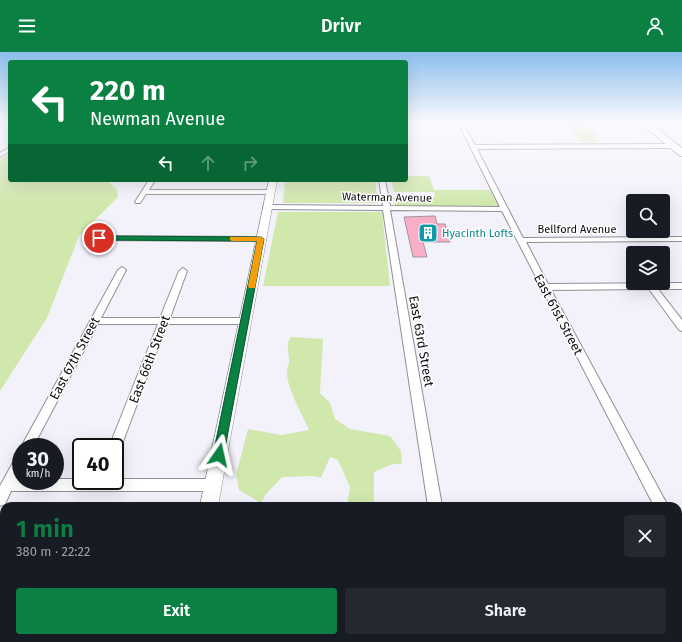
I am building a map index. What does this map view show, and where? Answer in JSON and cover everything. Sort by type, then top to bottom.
[{"type":"street","name":"East 61st Street","points":[[475,150],[545,287],[659,502]]},
{"type":"street","points":[[138,202],[151,182]]},
{"type":"street","name":"East 63rd Street","points":[[382,182],[434,502]]},
{"type":"street","points":[[145,192],[272,186],[210,502]]},
{"type":"street","name":"Waterman Avenue","points":[[267,206],[506,209]]},
{"type":"street","points":[[87,238],[261,239]]},
{"type":"street","name":"Bellford Avenue","points":[[521,240],[682,239]]},
{"type":"street","name":"East 67th Street","points":[[33,438],[94,320],[122,270]]},
{"type":"street","name":"East 66th Street","points":[[118,438],[183,271]]},
{"type":"street","points":[[545,287],[626,286]]},
{"type":"street","points":[[670,286],[682,286]]},
{"type":"street","points":[[654,290],[682,327]]},
{"type":"street","points":[[94,320],[245,321]]},
{"type":"street","points":[[0,499],[12,476]]},
{"type":"street","points":[[124,483],[213,485]]},
{"type":"street","points":[[7,485],[72,484]]},
{"type":"green space","points":[[8,156],[8,182],[108,182],[117,189],[118,197],[79,236],[47,318],[0,391],[0,159]]},
{"type":"green space","points":[[408,176],[429,176],[434,190],[490,190],[500,207],[395,206],[393,198],[435,197],[434,192],[394,192],[392,182],[408,182]]},
{"type":"green space","points":[[285,182],[375,182],[378,203],[283,203]]},
{"type":"green space","points":[[278,212],[382,212],[390,286],[263,286]]},
{"type":"green space","points":[[291,337],[323,339],[320,393],[330,403],[335,419],[350,429],[390,436],[401,451],[402,464],[393,464],[374,472],[374,502],[348,502],[350,487],[338,460],[330,457],[321,478],[315,476],[282,477],[266,494],[262,502],[239,490],[236,475],[248,429],[281,435],[309,430],[289,386],[287,371],[289,360],[289,340]]},
{"type":"building","name":"Hyacinth Lofts","points":[[435,216],[437,224],[445,224],[450,242],[423,242],[427,257],[413,257],[404,217]]},
{"type":"slow traffic","points":[[232,238],[261,239],[252,286]]},
{"type":"place","name":"Hyacinth Lofts","points":[[428,233]]},
{"type":"route","points":[[99,238],[261,239],[219,455]]}]
